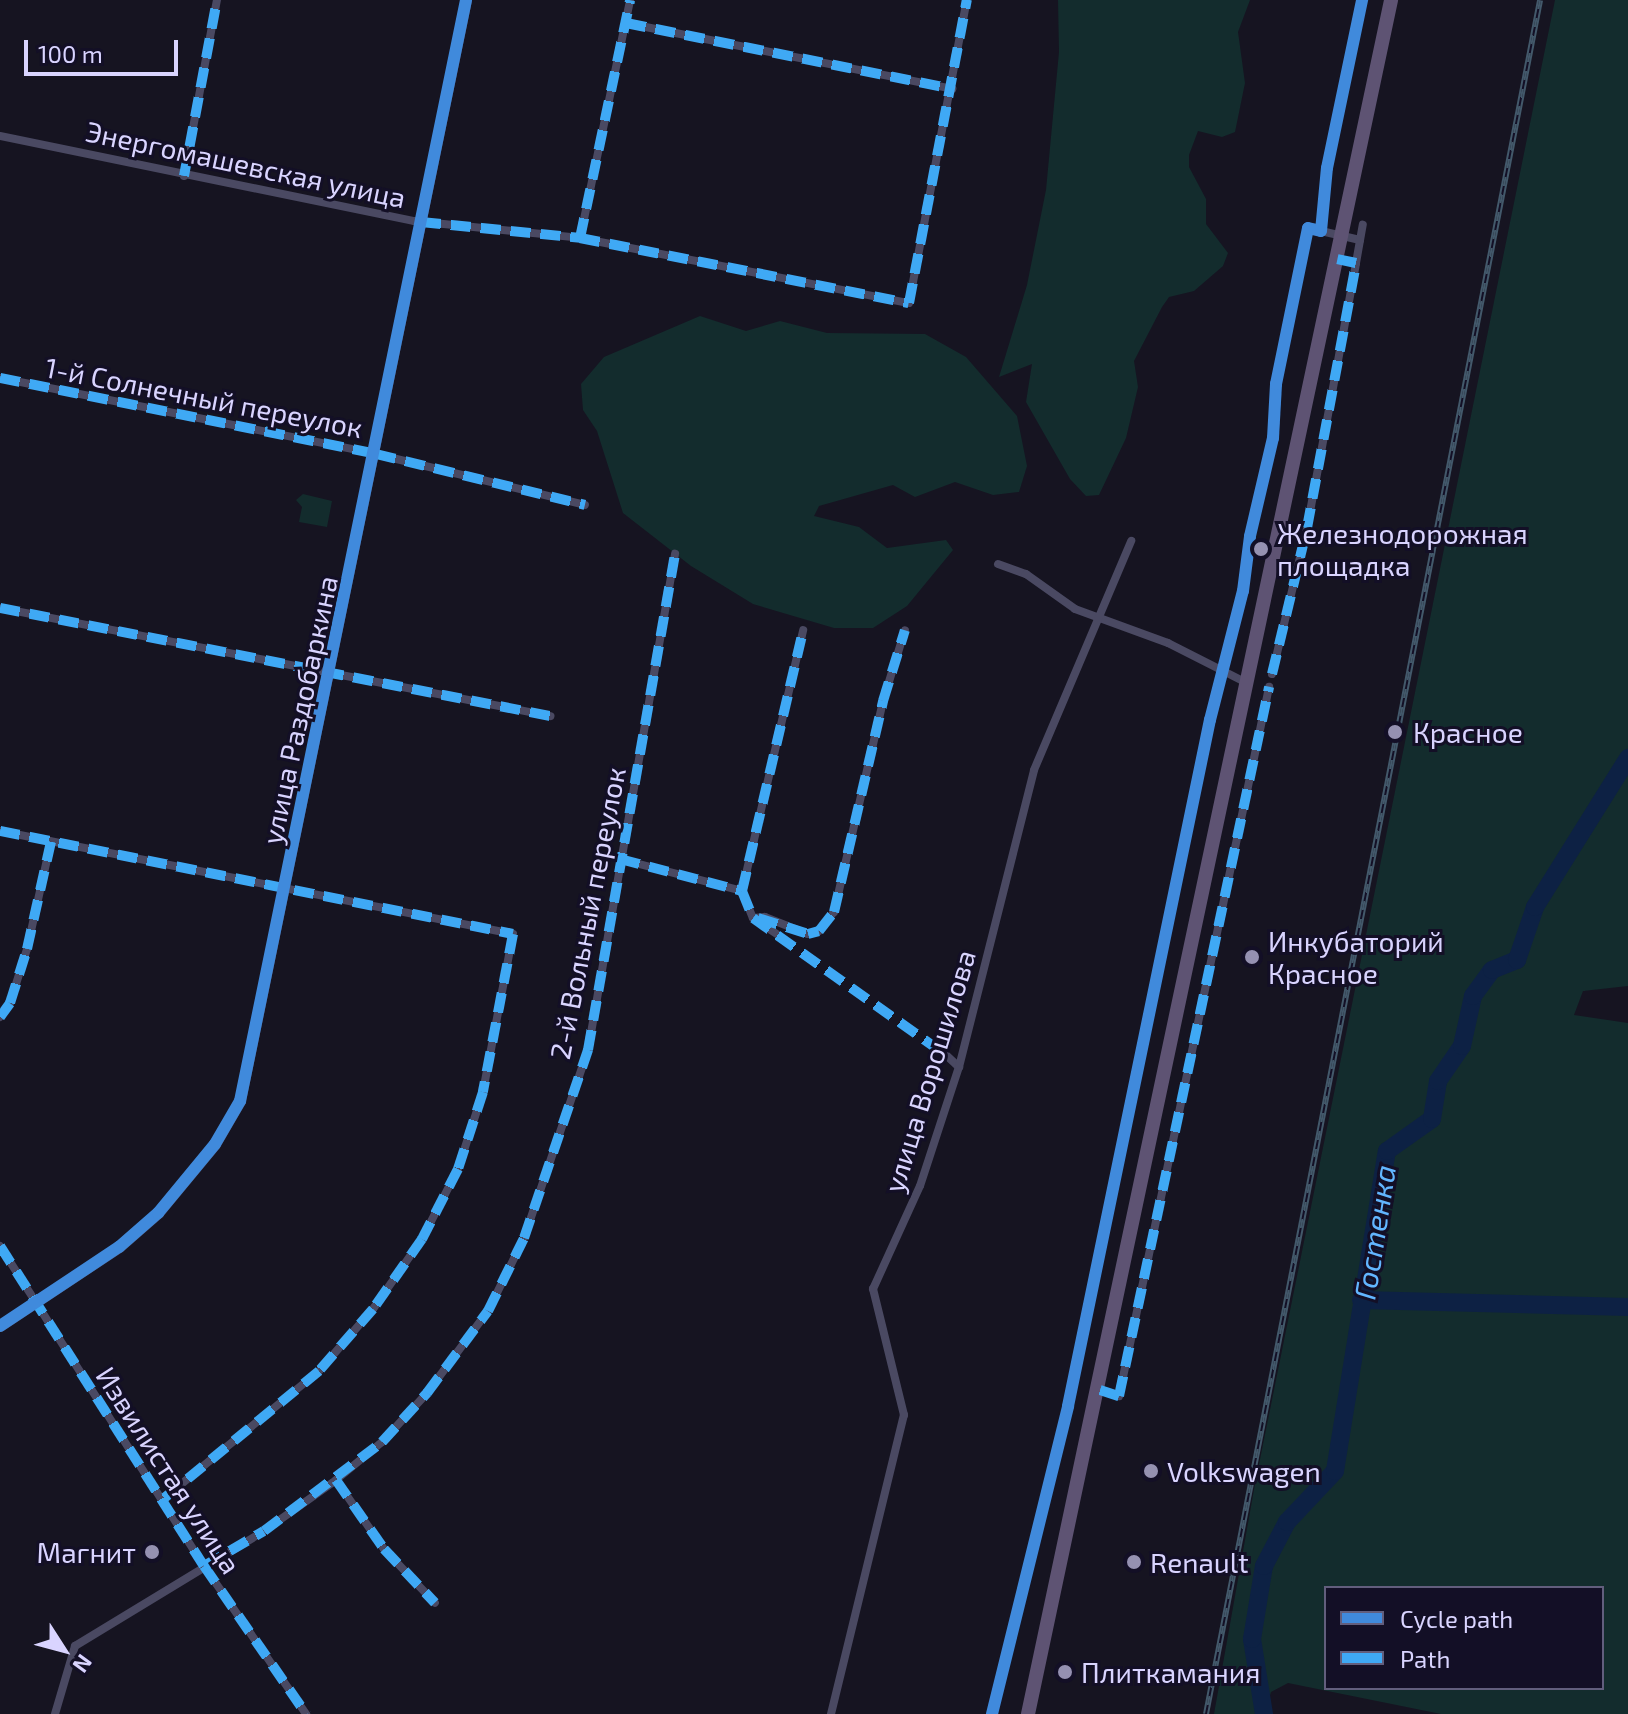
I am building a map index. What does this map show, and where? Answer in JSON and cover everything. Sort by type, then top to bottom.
[{"type":"main road","points":[[1028,1714],[1100,1390],[1391,0]]},
{"type":"street","points":[[184,176],[217,0]]},
{"type":"street","name":"улица Раздобаркина","points":[[0,1326],[119,1247],[158,1213],[215,1144],[240,1101],[332,671],[466,0]]},
{"type":"street","points":[[580,238],[630,0]]},
{"type":"street","points":[[626,23],[952,89],[967,0]]},
{"type":"street","points":[[1321,231],[1327,168],[1362,0]]},
{"type":"street","name":"Энергомашевская улица","points":[[0,136],[421,222],[580,238],[909,303],[952,89]]},
{"type":"street","points":[[1272,674],[1307,528],[1363,225]]},
{"type":"street","points":[[992,1714],[1068,1406],[1210,720],[1225,672],[1308,228],[1360,240]]},
{"type":"street","points":[[1337,259],[1356,263]]},
{"type":"street","name":"1-й Солнечный переулок","points":[[0,378],[376,454],[585,505]]},
{"type":"street","name":"улица Ворошилова","points":[[831,1714],[904,1415],[873,1289],[920,1186],[959,1067],[1034,770],[1131,541]]},
{"type":"street","name":"2-й Вольный переулок","points":[[55,1714],[75,1646],[336,1480],[382,1442],[427,1393],[488,1311],[524,1238],[588,1050],[675,554]]},
{"type":"street","points":[[998,564],[1026,574],[1097,620],[1168,643],[1247,683]]},
{"type":"street","points":[[0,608],[550,716]]},
{"type":"street","points":[[777,934],[753,918],[742,891],[803,630]]},
{"type":"street","points":[[753,918],[765,917],[808,934],[819,931],[834,912],[883,701],[905,630]]},
{"type":"street","points":[[1100,1390],[1119,1396],[1269,687]]},
{"type":"street","points":[[0,831],[513,934],[483,1092],[458,1169],[422,1239],[373,1309],[319,1371],[163,1499]]},
{"type":"street","points":[[0,1017],[10,1003],[27,949],[51,842]]},
{"type":"street","points":[[620,859],[742,891]]},
{"type":"street","points":[[946,1055],[959,1067]]},
{"type":"street","name":"Извилистая улица","points":[[0,1246],[204,1565],[306,1714]]},
{"type":"street","points":[[336,1480],[384,1549],[435,1603]]},
{"type":"green space","points":[[1058,0],[1250,0],[1238,32],[1245,83],[1235,132],[1222,137],[1198,131],[1189,155],[1189,167],[1206,199],[1206,224],[1228,253],[1223,266],[1194,291],[1169,297],[1162,307],[1134,361],[1138,387],[1126,438],[1099,495],[1086,496],[1070,479],[1026,402],[1032,364],[999,377],[1027,285],[1046,190],[1059,52]]},
{"type":"green space","points":[[1555,0],[1628,0],[1628,986],[1583,991],[1574,1015],[1628,1023],[1628,1714],[1441,1714],[1288,1683],[1271,1692],[1265,1714],[1214,1714],[1255,1484]]},
{"type":"green space","points":[[700,316],[746,331],[780,321],[827,333],[925,334],[966,357],[1017,416],[1027,466],[1019,492],[993,495],[955,482],[915,497],[893,485],[819,506],[814,516],[859,527],[887,548],[946,540],[953,550],[907,606],[873,628],[834,628],[753,604],[691,566],[623,513],[597,431],[583,410],[581,384],[604,357]]},
{"type":"green space","points":[[303,494],[332,501],[327,527],[299,522],[302,507],[296,500]]},
{"type":"waterway","name":"Гостенка","points":[[1264,1714],[1252,1639],[1264,1566],[1287,1522],[1335,1471],[1387,1151],[1432,1119],[1438,1081],[1462,1046],[1473,996],[1492,970],[1517,960],[1535,907],[1628,758]]},
{"type":"waterway","points":[[1361,1300],[1628,1307]]},
{"type":"railway","points":[[1206,1714],[1540,0]]},
{"type":"marked path","points":[[184,176],[217,0]]},
{"type":"marked path","points":[[580,238],[630,0]]},
{"type":"marked path","points":[[421,222],[580,238],[909,303],[967,0]]},
{"type":"marked path","points":[[626,23],[952,89]]},
{"type":"marked path","points":[[1272,674],[1307,528],[1356,263],[1337,259]]},
{"type":"marked path","points":[[0,378],[376,454],[585,505]]},
{"type":"marked path","points":[[204,1566],[264,1531],[382,1442],[427,1393],[488,1311],[524,1238],[588,1050],[675,554]]},
{"type":"marked path","points":[[0,608],[550,716]]},
{"type":"marked path","points":[[742,891],[803,630]]},
{"type":"marked path","points":[[758,918],[808,934],[819,931],[834,912],[883,701],[905,630]]},
{"type":"marked path","points":[[1100,1390],[1119,1396],[1269,687]]},
{"type":"marked path","points":[[0,831],[513,934],[483,1092],[458,1169],[422,1239],[373,1309],[319,1371],[163,1499]]},
{"type":"marked path","points":[[0,1017],[10,1003],[27,949],[51,842]]},
{"type":"marked path","points":[[620,859],[742,891],[753,918],[946,1055]]},
{"type":"marked path","points":[[0,1246],[204,1566],[306,1714]]},
{"type":"marked path","points":[[336,1480],[384,1549],[435,1603]]},
{"type":"cycle path","points":[[0,1326],[119,1247],[158,1213],[215,1144],[240,1101],[466,0]]},
{"type":"cycle path","points":[[992,1714],[1068,1406],[1210,720],[1243,591],[1250,536],[1273,438],[1276,384],[1308,228],[1321,231],[1327,168],[1362,0]]},
{"type":"place","name":"Железнодорожная площадка","points":[[1261,549]]},
{"type":"place","name":"Красное","points":[[1395,732]]},
{"type":"place","name":"Инкубаторий Красное","points":[[1252,957]]},
{"type":"place","name":"Volkswagen","points":[[1151,1471]]},
{"type":"place","name":"Магнит","points":[[152,1552]]},
{"type":"place","name":"Renault","points":[[1134,1562]]},
{"type":"place","name":"Плиткамания","points":[[1065,1672]]}]
